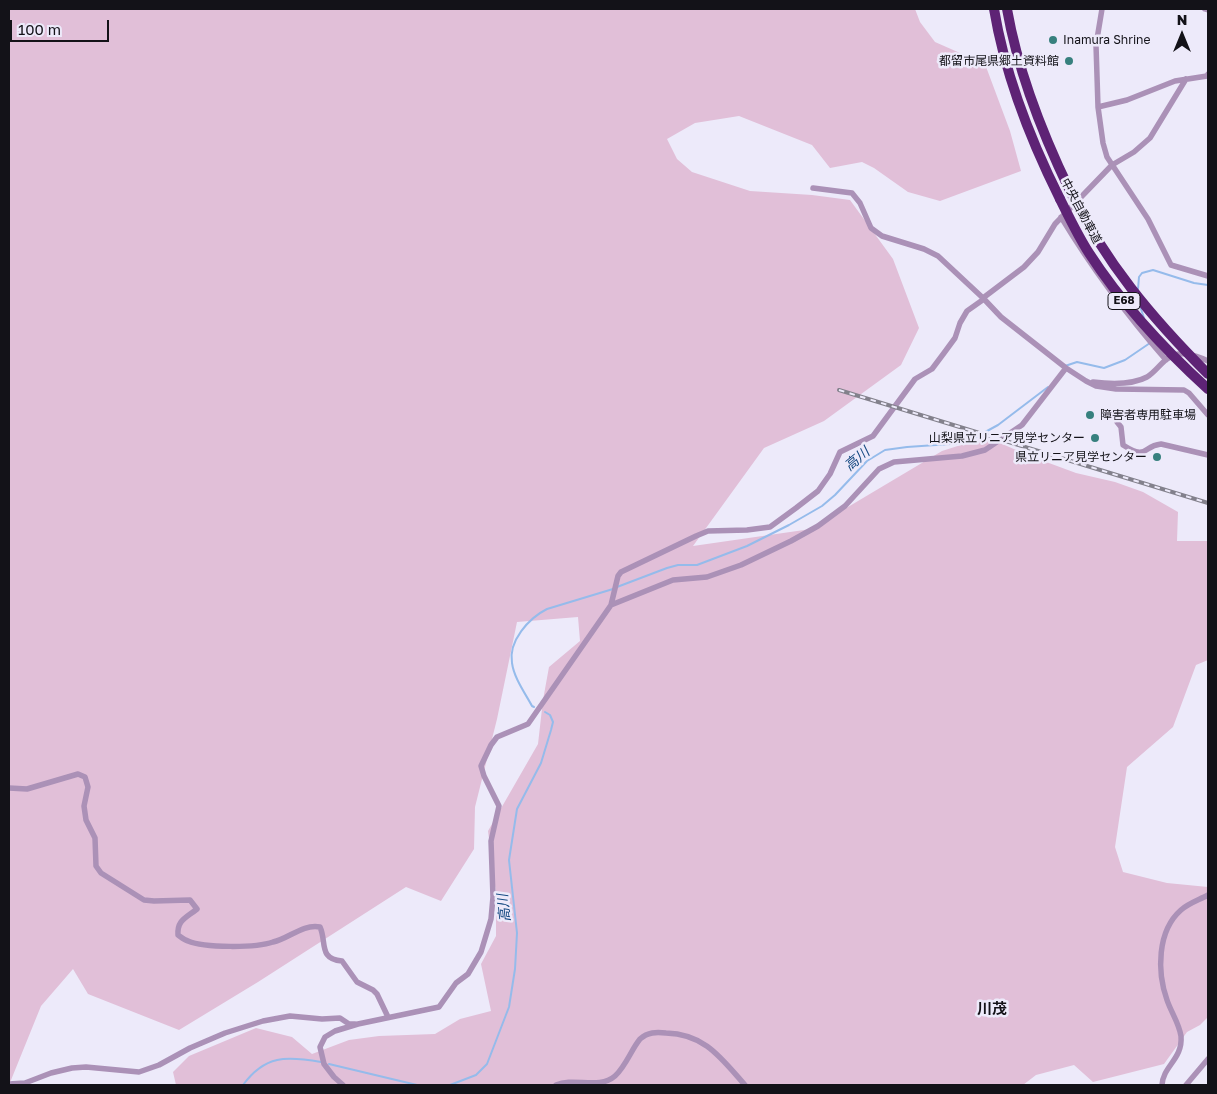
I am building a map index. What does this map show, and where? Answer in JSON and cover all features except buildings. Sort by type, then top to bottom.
[{"type":"highway","name":"中央自動車道","points":[[994,9],[1022,113],[1040,158],[1088,252],[1151,333],[1208,389]]},
{"type":"highway","name":"中央自動車道","points":[[1007,9],[1016,51],[1034,107],[1070,191],[1095,238],[1126,283],[1159,323],[1208,374]]},
{"type":"street","points":[[1102,9],[1096,45],[1098,107],[1107,157],[1148,219],[1171,266],[1208,276]]},
{"type":"street","points":[[1098,107],[1128,100],[1175,81],[1206,76],[1208,74]]},
{"type":"street","points":[[343,1085],[324,1064],[320,1047],[325,1037],[335,1031],[358,1024],[440,1007],[456,983],[468,974],[481,952],[491,919],[493,897],[491,841],[494,820],[499,806],[481,766],[497,737],[528,724],[610,605],[618,576],[621,572],[708,531],[747,530],[770,526],[818,491],[830,474],[840,452],[873,436],[915,379],[932,369],[955,338],[960,323],[967,311],[1024,266],[1038,252],[1056,224],[1112,165],[1134,152],[1150,138],[1186,79]]},
{"type":"street","points":[[813,188],[852,193],[860,203],[872,228],[882,236],[924,249],[938,256],[984,298],[1001,317],[1066,368],[1086,381],[1096,386],[1116,389],[1184,390],[1189,393],[1208,415]]},
{"type":"street","points":[[1062,217],[1096,274],[1166,360]]},
{"type":"street","points":[[1086,381],[1105,383],[1137,381],[1147,377],[1166,360],[1178,354],[1198,357],[1208,361]]},
{"type":"street","points":[[610,605],[673,580],[707,577],[735,568],[791,541],[818,526],[845,506],[880,469],[894,462],[962,456],[985,450],[1022,424],[1066,368]]},
{"type":"street","points":[[1117,422],[1120,427],[1123,445],[1133,452],[1146,452],[1157,444],[1161,444],[1208,455]]},
{"type":"street","points":[[9,788],[26,789],[78,774],[85,777],[88,787],[84,806],[86,820],[95,838],[96,866],[106,877],[144,900],[154,902],[190,900],[197,909],[179,923],[177,928],[178,935],[185,941],[240,946],[271,943],[307,926],[320,927],[323,933],[324,949],[328,956],[342,961],[357,982],[377,994],[388,1017]]},
{"type":"street","points":[[1162,1085],[1166,1072],[1180,1051],[1180,1036],[1177,1022],[1167,1000],[1162,980],[1161,963],[1166,932],[1171,920],[1182,910],[1208,895]]},
{"type":"street","points":[[9,1084],[25,1083],[72,1068],[86,1067],[139,1072],[159,1065],[190,1048],[225,1033],[263,1021],[290,1016],[322,1019],[340,1018],[348,1024],[358,1024]]},
{"type":"street","points":[[556,1085],[566,1082],[589,1084],[615,1076],[635,1044],[645,1035],[666,1032],[696,1038],[709,1046],[745,1085]]},
{"type":"street","points":[[1186,1085],[1208,1059]]},
{"type":"shaded area","points":[[9,9],[915,9],[920,22],[935,42],[985,64],[1010,131],[1021,171],[940,201],[908,192],[874,168],[862,162],[830,168],[812,145],[739,116],[695,123],[667,139],[677,159],[692,172],[750,191],[812,195],[850,200],[893,259],[919,328],[901,365],[824,421],[764,448],[693,546],[811,529],[942,451],[986,437],[1076,473],[1115,482],[1143,492],[1178,512],[1177,541],[1208,541],[1208,660],[1196,665],[1173,727],[1127,767],[1115,847],[1123,872],[1167,883],[1208,887],[1208,1017],[1200,1025],[1187,1032],[1164,1064],[1093,1082],[1074,1065],[1036,1075],[1023,1085],[176,1085],[173,1072],[189,1056],[256,1028],[292,1037],[312,1054],[349,1040],[379,1036],[435,1034],[460,1019],[491,1011],[481,964],[496,936],[496,893],[488,831],[538,744],[549,667],[580,641],[578,617],[517,622],[497,719],[475,807],[474,849],[441,901],[406,887],[179,1030],[88,994],[73,969],[41,1006],[9,1085]]},
{"type":"waterway","name":"高川","points":[[1138,289],[1139,277],[1142,273],[1153,270],[1194,283],[1208,285]]},
{"type":"waterway","name":"高川","points":[[1140,306],[1144,318]]},
{"type":"waterway","name":"高川","points":[[1065,366],[1077,362],[1104,368],[1125,360],[1150,343]]},
{"type":"waterway","name":"高川","points":[[617,587],[667,568],[678,565],[697,565],[747,546],[822,506],[867,461],[885,450],[965,443],[998,425],[1048,387]]},
{"type":"waterway","name":"高川","points":[[534,707],[517,680],[513,669],[513,647],[521,631],[533,618],[547,609],[613,589]]},
{"type":"waterway","name":"高川","points":[[450,1085],[476,1075],[487,1064],[509,1007],[515,969],[517,933],[509,860],[517,809],[541,763],[553,722],[550,715],[545,712]]},
{"type":"waterway","name":"高川","points":[[243,1085],[260,1068],[277,1060],[297,1059],[321,1062]]},
{"type":"waterway","name":"高川","points":[[329,1064],[417,1085]]},
{"type":"railway","points":[[839,390],[1208,503]]},
{"type":"place","name":"Inamura Shrine","points":[[1053,40]]},
{"type":"place","name":"都留市尾県郷土資料館","points":[[1069,61]]},
{"type":"place","name":"障害者専用駐車場","points":[[1090,415]]},
{"type":"place","name":"山梨県立リニア見学センター","points":[[1095,438]]},
{"type":"place","name":"県立リニア見学センター","points":[[1157,457]]},
{"type":"district","name":"川茂","points":[[992,1009]]}]
